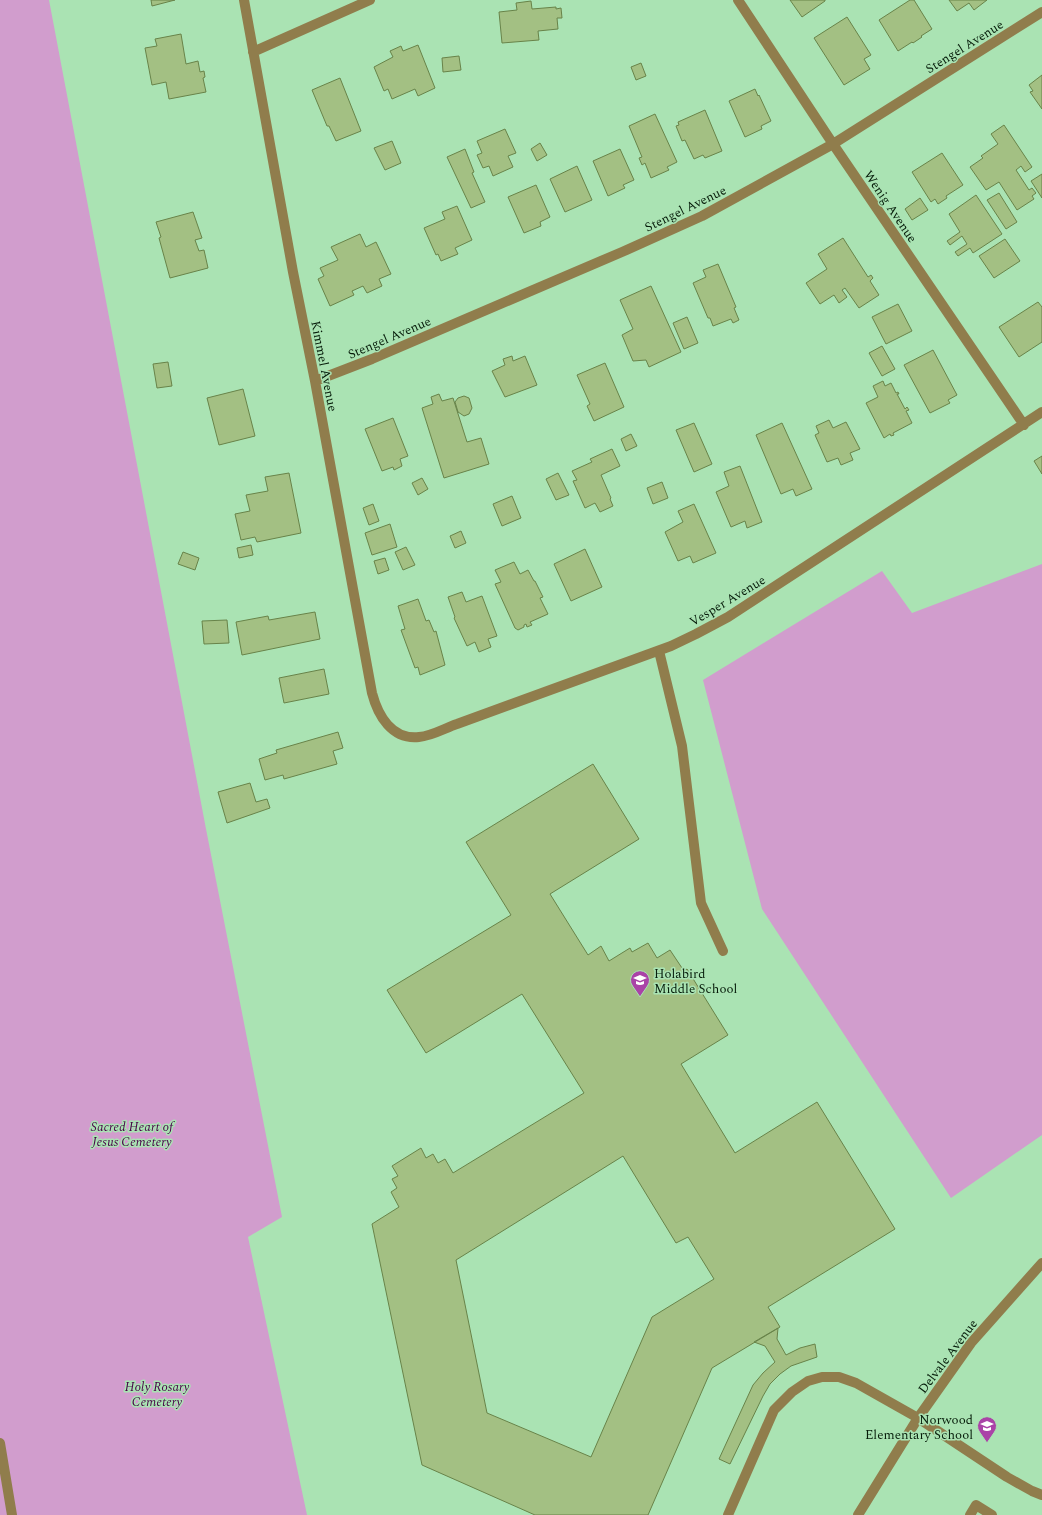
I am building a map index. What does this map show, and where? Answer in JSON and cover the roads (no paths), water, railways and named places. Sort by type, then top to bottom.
[{"type":"street","name":"Kimmel Avenue","points":[[244,0],[293,272],[315,381],[372,693],[376,709],[385,722],[394,731]]},
{"type":"street","points":[[253,52],[370,0]]},
{"type":"street","name":"Wenig Avenue","points":[[738,0],[833,144],[1024,425]]},
{"type":"street","name":"Stengel Avenue","points":[[315,381],[372,359],[622,252],[702,216],[833,144],[1042,12]]},
{"type":"street","name":"Vesper Avenue","points":[[394,731],[409,737],[428,735],[659,651],[696,634],[728,617],[1042,412]]},
{"type":"street","points":[[659,651],[682,746],[701,904],[723,952]]},
{"type":"street","name":"Delvale Avenue","points":[[858,1515],[918,1418],[971,1343],[1042,1263]]},
{"type":"street","points":[[728,1515],[774,1410],[792,1392],[808,1381],[822,1377],[840,1377],[856,1383],[918,1418],[1007,1477],[1042,1495]]},
{"type":"street","points":[[0,1443],[12,1515]]},
{"type":"street","points":[[970,1515],[976,1505],[992,1515]]},
{"type":"place","name":"Holabird Middle School","points":[[640,997]]},
{"type":"place","name":"Norwood Elementary School","points":[[987,1443]]},
{"type":"park label","name":"Sacred Heart of Jesus Cemetery","points":[[132,1134]]},
{"type":"park label","name":"Holy Rosary Cemetery","points":[[157,1394]]}]
